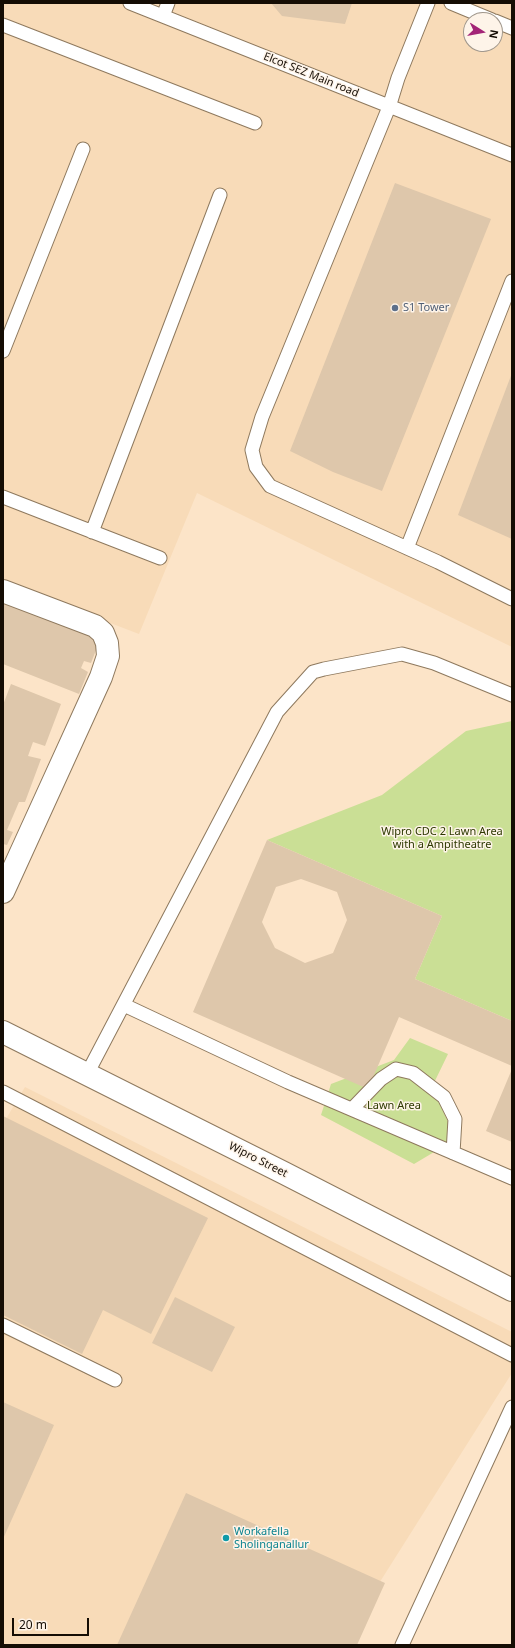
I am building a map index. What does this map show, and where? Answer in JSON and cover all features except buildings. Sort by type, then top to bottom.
[{"type":"street","points":[[3,591],[95,626],[103,633],[107,643],[108,656],[101,677],[3,892]]},
{"type":"street","name":"Wipro Street","points":[[3,1032],[284,1173],[512,1290]]},
{"type":"lane","name":"Elcot SEZ Main road","points":[[130,3],[389,107],[512,154]]},
{"type":"lane","points":[[163,16],[168,3]]},
{"type":"lane","points":[[428,3],[398,78],[389,107],[262,417],[252,450],[256,467],[270,486],[407,548],[512,599]]},
{"type":"lane","points":[[451,3],[474,12]]},
{"type":"lane","points":[[3,26],[254,123]]},
{"type":"lane","points":[[3,351],[83,149]]},
{"type":"lane","points":[[92,532],[220,195]]},
{"type":"lane","points":[[407,548],[512,281]]},
{"type":"lane","points":[[3,497],[160,558]]},
{"type":"lane","points":[[87,1074],[277,712],[313,672],[324,668],[402,654],[434,663],[512,695]]},
{"type":"lane","points":[[124,1005],[288,1082],[512,1178]]},
{"type":"lane","points":[[352,1109],[381,1079],[396,1069],[413,1073],[444,1097],[455,1119],[454,1153]]},
{"type":"lane","points":[[3,1092],[512,1355]]},
{"type":"lane","points":[[3,1325],[115,1380]]},
{"type":"lane","points":[[402,1645],[512,1407]]},
{"type":"shaded area","points":[[3,3],[512,3],[512,647],[197,493],[139,634],[3,582]]},
{"type":"shaded area","points":[[25,1087],[512,1332],[512,1373],[340,1645],[3,1645],[3,1124]]},
{"type":"green space","name":"Wipro CDC 2 Lawn Area with a Ampitheatre","points":[[512,721],[512,1021],[415,979],[442,916],[267,840],[382,795],[466,731]]},
{"type":"green space","name":"Lawn Area","points":[[410,1038],[448,1054],[432,1087],[456,1139],[414,1164],[321,1115],[331,1084],[394,1060]]},
{"type":"place","name":"S1 Tower","points":[[395,308]]},
{"type":"place","name":"Workafella Sholinganallur","points":[[226,1538]]}]
